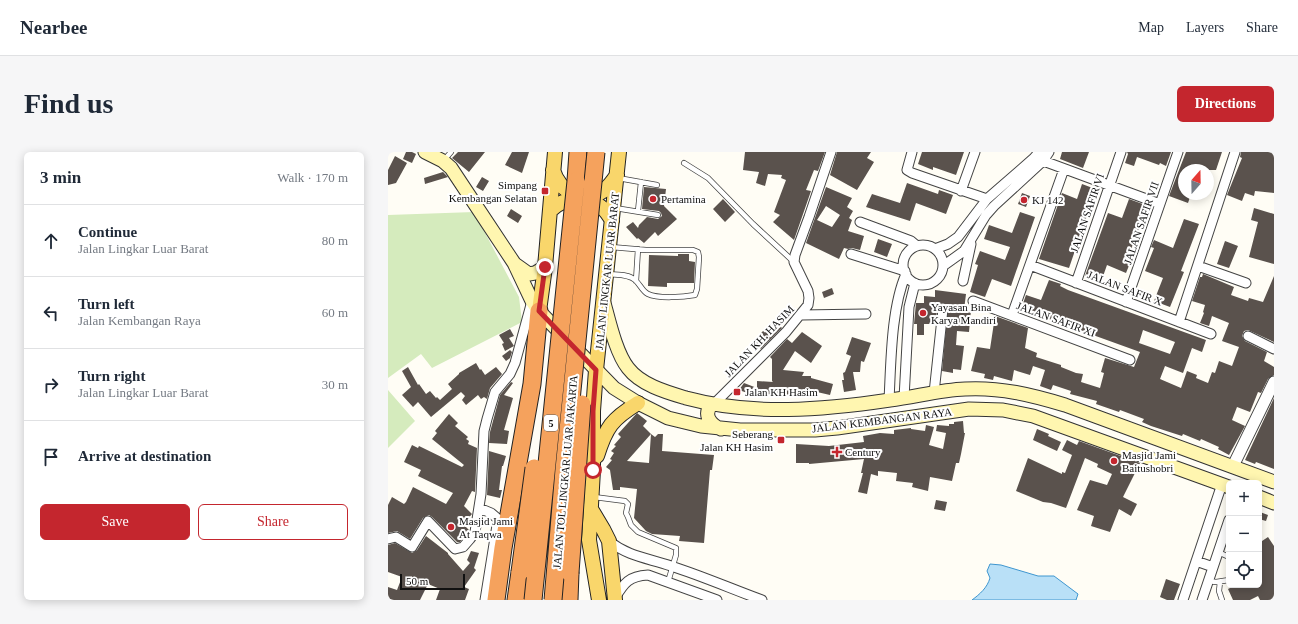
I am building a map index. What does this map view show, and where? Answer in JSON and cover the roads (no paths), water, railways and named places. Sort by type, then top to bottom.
[{"type":"highway","name":"JALAN TOL LINGKAR LUAR JAKARTA","points":[[553,600],[578,248],[578,152]]},
{"type":"highway","name":"JALAN TOL LINGKAR LUAR JAKARTA","points":[[533,600],[578,248],[596,152]]},
{"type":"highway","points":[[516,600],[531,494],[551,322],[578,248]]},
{"type":"highway","points":[[569,600],[587,324],[578,248]]},
{"type":"highway","points":[[496,600],[502,548],[532,384],[535,306]]},
{"type":"main road","points":[[425,152],[447,156]]},
{"type":"main road","points":[[535,306],[545,267],[555,152]]},
{"type":"main road","name":"JALAN LINGKAR LUAR BARAT","points":[[599,600],[589,540],[593,470],[593,411],[619,152]]},
{"type":"main road","name":"JALAN KEMBANGAN RAYA","points":[[447,156],[451,168],[514,263],[535,306],[614,388],[638,403],[668,418],[721,429],[815,430],[969,409],[1003,410],[1033,416],[1225,485]]},
{"type":"main road","points":[[553,170],[558,182],[566,191],[584,197],[602,192],[617,176]]},
{"type":"main road","points":[[551,198],[551,210],[560,203],[578,198],[594,202],[604,209],[613,219]]},
{"type":"main road","points":[[549,220],[557,212],[576,206],[586,207],[613,219]]},
{"type":"main road","points":[[514,263],[529,274],[545,267]]},
{"type":"main road","name":"JALAN KEMBANGAN RAYA","points":[[604,303],[622,357],[628,368],[641,379],[659,389],[678,396],[713,404],[786,410],[826,408],[964,389],[1006,390],[1037,397],[1111,421],[1274,482]]},
{"type":"main road","points":[[580,354],[590,353],[599,345]]},
{"type":"main road","points":[[593,470],[602,440],[612,423],[620,414],[638,403]]},
{"type":"main road","points":[[713,404],[709,407],[707,413],[709,420],[716,427],[721,429]]},
{"type":"main road","points":[[1262,498],[1274,503]]},
{"type":"main road","points":[[591,503],[609,541],[615,599]]},
{"type":"street","points":[[794,262],[796,249],[809,217],[831,152]]},
{"type":"street","points":[[912,152],[907,170],[987,200]]},
{"type":"street","points":[[961,191],[975,152]]},
{"type":"street","points":[[943,266],[964,251],[986,215],[1043,161],[1050,152]]},
{"type":"street","name":"JALAN SAFIR VI","points":[[1076,283],[1121,152]]},
{"type":"street","name":"JALAN SAFIR VII","points":[[1126,302],[1178,152]]},
{"type":"street","points":[[1179,322],[1235,152]]},
{"type":"street","points":[[935,249],[948,244],[958,237],[987,200],[1036,155],[1043,161],[1160,204]]},
{"type":"street","points":[[1012,316],[1064,169]]},
{"type":"street","points":[[860,222],[911,240],[917,246]]},
{"type":"street","points":[[963,281],[974,235]]},
{"type":"street","points":[[851,254],[905,273],[915,283],[922,285],[930,284],[937,280],[941,274],[943,266],[942,260],[940,254],[929,246],[917,246],[908,252],[906,256],[904,266],[905,273],[896,312],[888,400]]},
{"type":"street","name":"JALAN KH. HASIM","points":[[713,404],[728,391],[786,332],[808,305],[808,291],[794,262]]},
{"type":"street","name":"JALAN SAFIR X","points":[[1030,265],[1211,334]]},
{"type":"street","points":[[1198,266],[1246,283]]},
{"type":"street","points":[[904,398],[909,307],[915,283]]},
{"type":"street","name":"JALAN SAFIR XI","points":[[973,301],[1130,360]]},
{"type":"street","points":[[388,539],[396,537],[412,547],[428,521],[453,548],[457,549],[463,547],[475,532],[481,494],[486,419],[495,392],[510,374],[515,363],[535,306]]},
{"type":"street","points":[[934,392],[943,309]]},
{"type":"street","points":[[801,315],[866,314]]},
{"type":"street","points":[[1248,336],[1274,349]]},
{"type":"street","points":[[1233,466],[1274,382]]},
{"type":"street","points":[[1183,600],[1225,485]]},
{"type":"street","points":[[479,508],[491,512],[497,517],[498,524],[485,600]]},
{"type":"street","points":[[1202,600],[1226,529]]},
{"type":"street","points":[[609,541],[619,550],[628,554],[674,567],[762,600]]},
{"type":"street","points":[[1196,561],[1213,567]]},
{"type":"street","points":[[615,599],[626,582],[640,576],[648,575],[717,600]]},
{"type":"lane","points":[[684,163],[708,178],[753,224],[794,262]]},
{"type":"lane","points":[[617,176],[657,185]]},
{"type":"lane","points":[[638,212],[641,182]]},
{"type":"lane","points":[[613,219],[638,212],[658,215]]},
{"type":"lane","points":[[607,273],[629,277],[636,281],[640,288],[647,294],[655,296],[695,295],[697,289],[698,252],[693,250],[610,247]]},
{"type":"lane","points":[[636,281],[638,249]]},
{"type":"lane","points":[[591,503],[612,498],[627,502],[626,513],[631,525],[638,532],[676,548],[674,567],[668,582]]},
{"type":"lane","points":[[1218,552],[1226,556]]},
{"type":"lane","points":[[1208,581],[1220,582],[1226,581]]},
{"type":"lane","points":[[1220,582],[1219,591],[1222,600]]},
{"type":"water","points":[[990,564],[1001,565],[1038,576],[1054,576],[1078,594],[1076,600],[972,600],[989,582],[990,578],[987,571]]},
{"type":"place","name":"Simpang Kembangan Selatan","points":[[545,191]]},
{"type":"place","name":"Pertamina","points":[[653,199]]},
{"type":"place","name":"KJ 142","points":[[1024,200]]},
{"type":"place","name":"Yayasan Bina Karya Mandiri","points":[[923,313]]},
{"type":"place","name":"Jalan KH Hasim","points":[[737,392]]},
{"type":"place","name":"Seberang Jalan KH Hasim","points":[[781,440]]},
{"type":"place","name":"Century","points":[[837,452]]},
{"type":"place","name":"Masjid Jami Baitushobri","points":[[1114,461]]},
{"type":"place","name":"Masjid Jami At Taqwa","points":[[451,527]]}]
